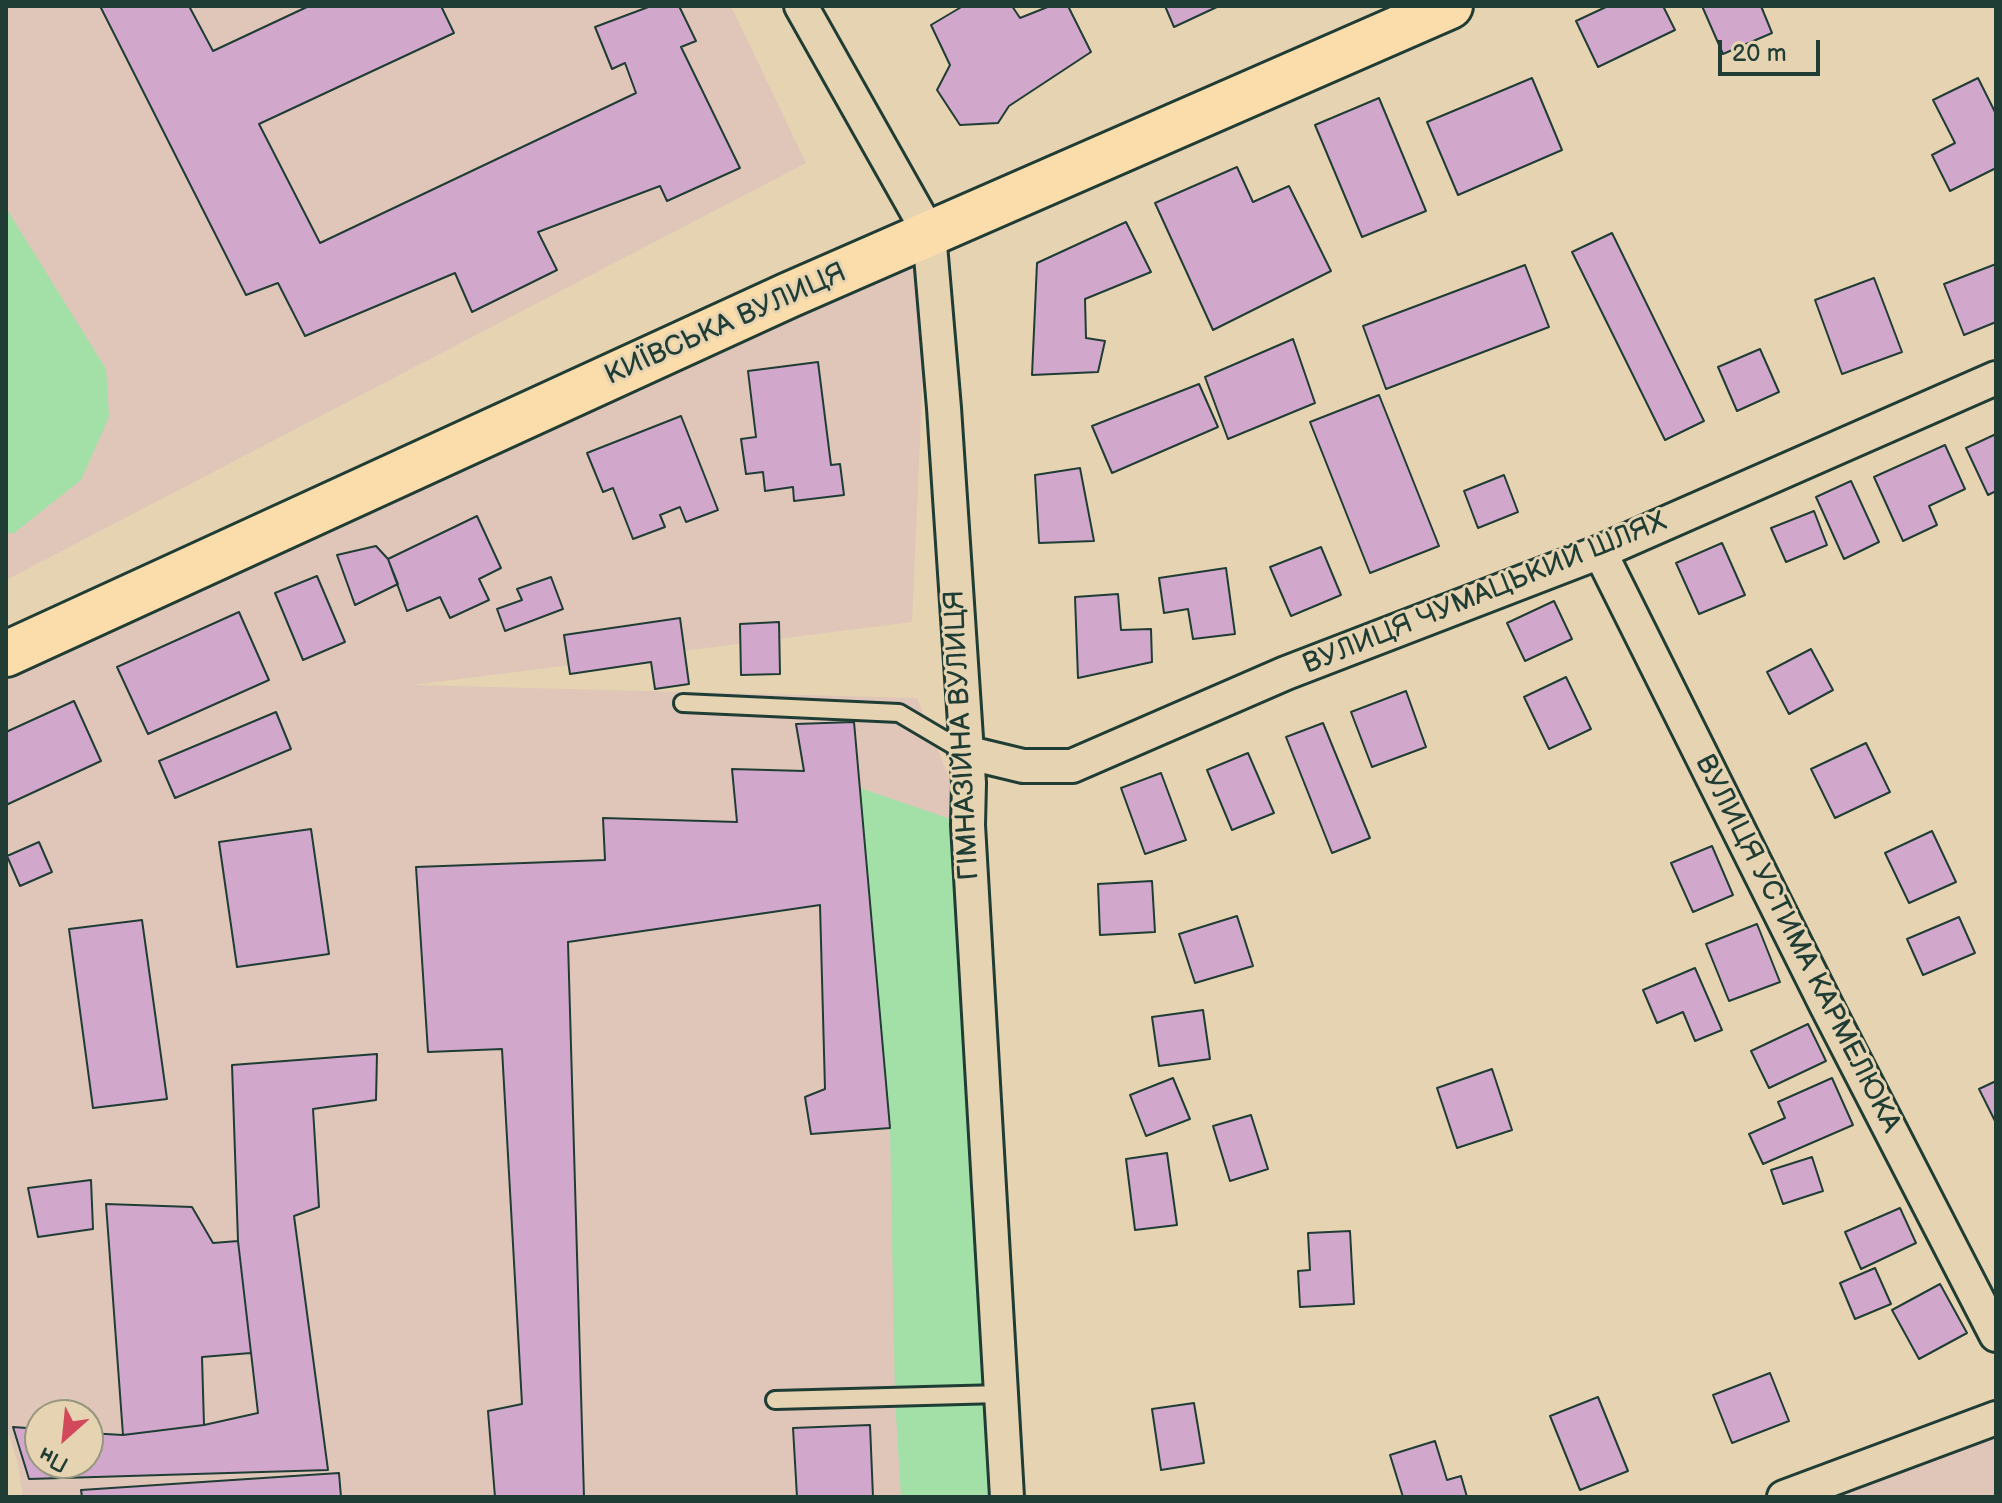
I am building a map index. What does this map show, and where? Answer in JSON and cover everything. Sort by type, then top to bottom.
[{"type":"main road","name":"КИЇВСЬКА ВУЛИЦЯ","points":[[6,654],[929,233],[1450,6]]},
{"type":"street","name":"ГІМНАЗІЙНА ВУЛИЦЯ","points":[[801,6],[929,233],[944,408],[1007,1497]]},
{"type":"street","name":"ВУЛИЦЯ ЧУМАЦЬКИЙ ШЛЯХ","points":[[965,752],[1023,766],[1072,766],[1286,673],[1600,552],[1996,378]]},
{"type":"street","name":"ВУЛИЦЯ УСТИМА КАРМЕЛЮКА","points":[[1600,552],[1826,1005],[1996,1335]]},
{"type":"street","points":[[1784,1497],[1996,1418]]},
{"type":"lane","points":[[683,703],[899,713],[965,752]]},
{"type":"lane","points":[[775,1400],[1000,1394]]},
{"type":"shaded area","points":[[6,6],[731,6],[806,163],[6,580]]},
{"type":"shaded area","points":[[929,233],[912,622],[412,685],[917,698],[968,825],[1007,1497],[23,1497],[17,1460],[6,1428],[6,654]]},
{"type":"shaded area","points":[[1996,1432],[1996,1497],[1827,1497]]},
{"type":"green space","points":[[6,208],[106,369],[109,417],[81,480],[14,533],[6,533]]},
{"type":"green space","points":[[860,788],[968,825],[1007,1497],[901,1497],[895,1399],[890,1128]]},
{"type":"building","points":[[100,6],[189,6],[213,51],[309,6],[441,6],[454,33],[259,124],[320,243],[636,93],[625,63],[612,69],[595,27],[651,6],[679,6],[696,41],[681,47],[740,168],[667,201],[660,186],[538,232],[557,270],[472,312],[455,273],[305,336],[278,283],[246,295]]},
{"type":"building","points":[[963,6],[1012,6],[1020,18],[1050,6],[1068,6],[1091,52],[1009,106],[998,123],[960,125],[937,90],[950,65],[931,25]]},
{"type":"building","points":[[1165,6],[1219,6],[1174,27]]},
{"type":"building","points":[[1608,6],[1663,6],[1675,30],[1598,67],[1576,21]]},
{"type":"building","points":[[1702,6],[1761,6],[1772,33],[1723,54]]},
{"type":"building","points":[[1532,78],[1562,150],[1458,195],[1427,122]]},
{"type":"building","points":[[1978,78],[1996,114],[1996,168],[1950,191],[1932,155],[1955,143],[1933,100]]},
{"type":"building","points":[[1379,98],[1426,211],[1362,237],[1315,125]]},
{"type":"building","points":[[1237,167],[1253,202],[1289,186],[1331,271],[1213,330],[1155,203]]},
{"type":"building","points":[[1126,222],[1151,272],[1085,299],[1086,338],[1105,341],[1098,372],[1032,375],[1037,263]]},
{"type":"building","points":[[1612,233],[1704,421],[1665,440],[1572,252]]},
{"type":"building","points":[[1996,264],[1996,322],[1964,335],[1944,284]]},
{"type":"building","points":[[1525,265],[1549,327],[1386,389],[1363,326]]},
{"type":"building","points":[[1874,278],[1902,352],[1842,374],[1815,300]]},
{"type":"building","points":[[1293,339],[1315,403],[1228,439],[1205,377]]},
{"type":"building","points":[[1760,349],[1779,392],[1737,411],[1718,367]]},
{"type":"building","points":[[818,362],[831,465],[840,464],[844,495],[794,501],[793,487],[765,491],[763,472],[746,474],[741,439],[756,437],[748,371]]},
{"type":"building","points":[[1199,384],[1218,427],[1112,473],[1092,426]]},
{"type":"building","points":[[1379,395],[1439,546],[1370,573],[1310,422]]},
{"type":"building","points":[[681,416],[718,510],[686,522],[680,507],[660,515],[665,527],[633,539],[613,488],[603,492],[587,453]]},
{"type":"building","points":[[1996,434],[1996,491],[1988,495],[1966,448]]},
{"type":"building","points":[[1945,445],[1965,489],[1929,506],[1937,525],[1903,541],[1874,477]]},
{"type":"building","points":[[1080,468],[1094,541],[1039,543],[1035,475]]},
{"type":"building","points":[[1504,475],[1518,512],[1478,528],[1464,491]]},
{"type":"building","points":[[1851,481],[1879,542],[1844,559],[1816,497]]},
{"type":"building","points":[[1814,511],[1827,545],[1786,562],[1771,528]]},
{"type":"building","points":[[477,516],[501,568],[479,579],[489,600],[450,618],[440,597],[407,611],[388,559]]},
{"type":"building","points":[[1722,543],[1745,595],[1699,614],[1676,563]]},
{"type":"building","points":[[376,546],[388,559],[398,584],[355,605],[337,555]]},
{"type":"building","points":[[1321,547],[1341,595],[1291,616],[1270,567]]},
{"type":"building","points":[[1226,568],[1235,634],[1193,639],[1188,609],[1164,613],[1159,578]]},
{"type":"building","points":[[317,576],[345,642],[303,660],[275,593]]},
{"type":"building","points":[[551,577],[563,609],[505,631],[497,609],[522,600],[517,589]]},
{"type":"building","points":[[1118,594],[1121,630],[1151,629],[1152,662],[1078,678],[1075,597]]},
{"type":"building","points":[[1554,601],[1572,639],[1525,661],[1507,623]]},
{"type":"building","points":[[239,612],[269,680],[148,734],[117,667]]},
{"type":"building","points":[[680,618],[689,684],[655,689],[651,662],[570,674],[564,635]]},
{"type":"building","points":[[779,622],[780,674],[741,675],[740,624]]},
{"type":"building","points":[[1811,649],[1833,690],[1789,714],[1767,672]]},
{"type":"building","points":[[1566,677],[1591,729],[1549,749],[1524,697]]},
{"type":"building","points":[[1406,691],[1426,747],[1372,767],[1351,712]]},
{"type":"building","points":[[74,701],[101,761],[6,805],[6,732]]},
{"type":"building","points":[[276,712],[291,749],[175,798],[159,761]]},
{"type":"building","points":[[854,722],[890,1128],[811,1134],[805,1097],[825,1089],[820,905],[568,942],[584,1497],[495,1497],[488,1411],[522,1404],[502,1049],[428,1052],[416,867],[605,860],[603,818],[737,822],[732,769],[804,771],[796,724]]},
{"type":"building","points":[[1323,723],[1370,838],[1332,853],[1286,737]]},
{"type":"building","points":[[1866,743],[1890,792],[1835,818],[1811,769]]},
{"type":"building","points":[[1248,753],[1274,813],[1232,830],[1207,770]]},
{"type":"building","points":[[1161,773],[1186,840],[1145,854],[1121,788]]},
{"type":"building","points":[[311,829],[329,954],[237,967],[219,842]]},
{"type":"building","points":[[1932,831],[1956,882],[1909,903],[1885,853]]},
{"type":"building","points":[[39,842],[52,872],[20,886],[7,856]]},
{"type":"building","points":[[1712,846],[1733,895],[1693,912],[1671,863]]},
{"type":"building","points":[[1152,881],[1155,932],[1100,935],[1098,884]]},
{"type":"building","points":[[1237,916],[1253,966],[1195,983],[1179,934]]},
{"type":"building","points":[[1959,917],[1975,953],[1923,975],[1907,939]]},
{"type":"building","points":[[142,920],[167,1099],[93,1108],[69,929]]},
{"type":"building","points":[[1757,924],[1780,982],[1729,1001],[1706,944]]},
{"type":"building","points":[[1695,968],[1722,1030],[1695,1041],[1683,1012],[1657,1023],[1643,990]]},
{"type":"building","points":[[1203,1010],[1210,1059],[1159,1066],[1152,1017]]},
{"type":"building","points":[[1808,1024],[1826,1061],[1769,1088],[1751,1051]]},
{"type":"building","points":[[377,1054],[376,1100],[313,1109],[319,1207],[294,1216],[328,1470],[104,1477],[104,1434],[123,1435],[204,1425],[258,1413],[238,1241],[232,1065]]},
{"type":"building","points":[[1492,1069],[1512,1130],[1457,1148],[1437,1088]]},
{"type":"building","points":[[1173,1078],[1190,1119],[1146,1136],[1130,1095]]},
{"type":"building","points":[[1832,1078],[1853,1125],[1763,1164],[1749,1134],[1785,1118],[1778,1102]]},
{"type":"building","points":[[1996,1081],[1996,1123],[1979,1089]]},
{"type":"building","points":[[1251,1115],[1268,1169],[1230,1181],[1213,1126]]},
{"type":"building","points":[[1167,1153],[1177,1225],[1135,1230],[1126,1159]]},
{"type":"building","points":[[1812,1157],[1823,1191],[1783,1204],[1771,1170]]},
{"type":"building","points":[[91,1180],[93,1229],[38,1237],[28,1188]]},
{"type":"building","points":[[106,1204],[192,1207],[213,1243],[238,1241],[251,1353],[202,1357],[204,1425],[123,1435]]},
{"type":"building","points":[[1900,1208],[1916,1243],[1861,1269],[1845,1232]]},
{"type":"building","points":[[1350,1231],[1354,1304],[1300,1307],[1298,1271],[1310,1270],[1308,1233]]},
{"type":"building","points":[[1875,1268],[1891,1304],[1855,1319],[1840,1283]]},
{"type":"building","points":[[1940,1284],[1967,1333],[1919,1359],[1892,1310]]},
{"type":"building","points":[[1770,1373],[1789,1421],[1732,1443],[1713,1395]]},
{"type":"building","points":[[1598,1397],[1628,1471],[1580,1490],[1550,1416]]},
{"type":"building","points":[[1194,1403],[1204,1463],[1161,1470],[1152,1409]]},
{"type":"building","points":[[870,1425],[873,1497],[797,1497],[793,1428]]},
{"type":"building","points":[[13,1427],[24,1428],[24,1463]]},
{"type":"building","points":[[1435,1441],[1447,1480],[1461,1476],[1467,1497],[1403,1497],[1390,1455]]},
{"type":"building","points":[[339,1473],[341,1497],[82,1497],[81,1490]]}]
